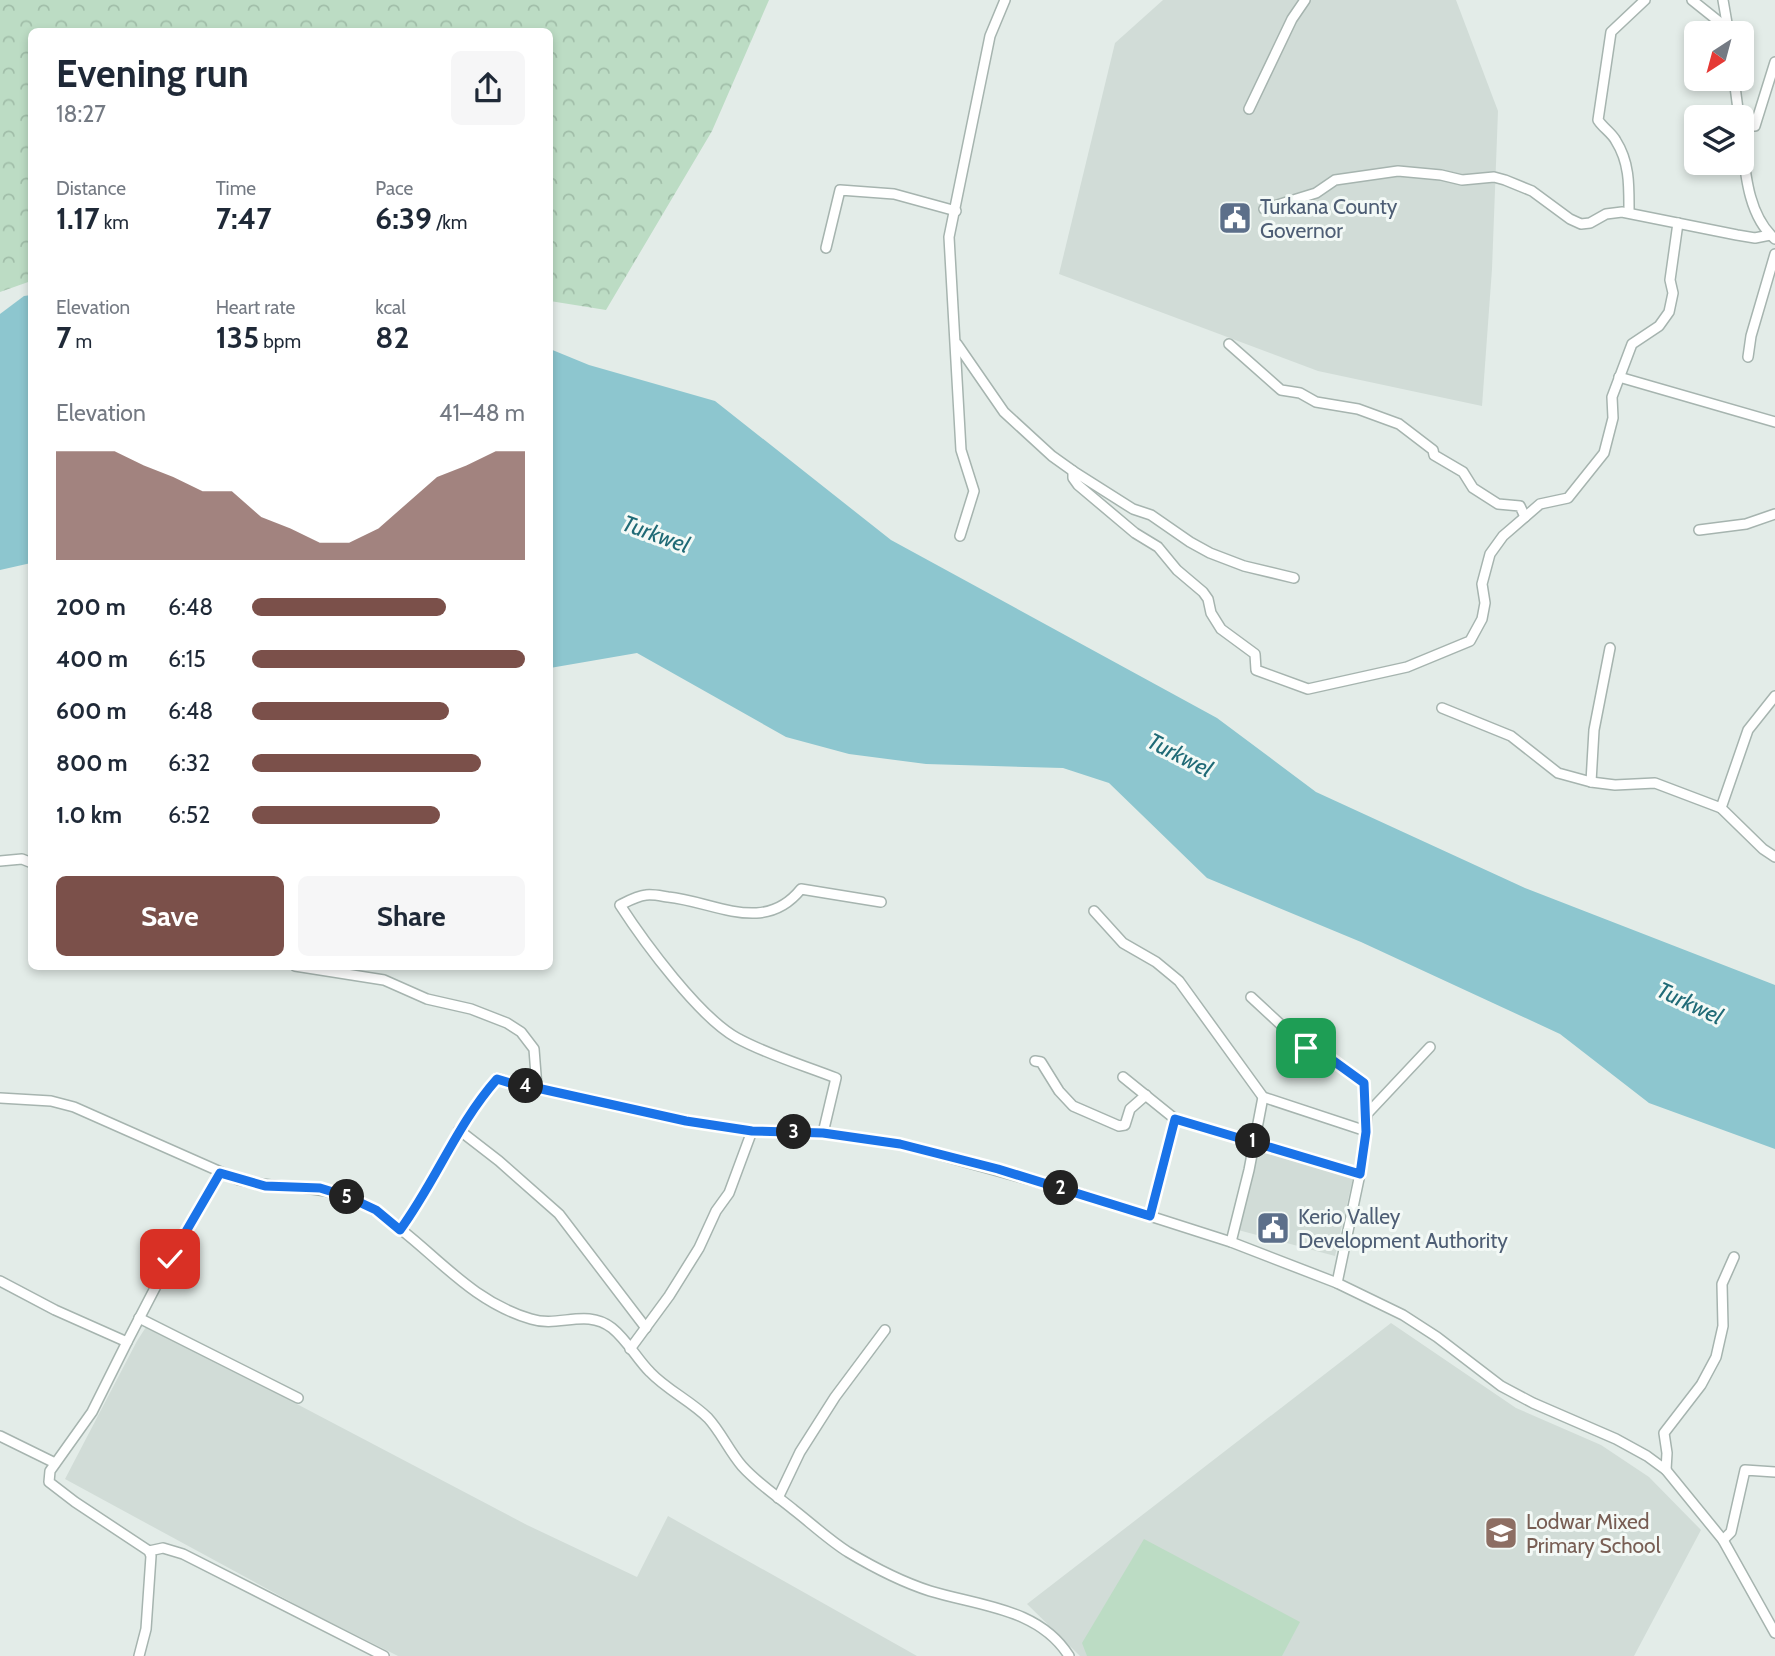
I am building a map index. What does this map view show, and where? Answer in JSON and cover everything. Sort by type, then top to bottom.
[{"type":"street","points":[[960,536],[974,491],[961,450],[949,237],[989,36],[1004,0]]},
{"type":"street","points":[[1249,109],[1288,28],[1305,0]]},
{"type":"street","points":[[1629,212],[1628,169],[1625,157],[1614,137],[1606,132],[1598,120],[1611,32],[1645,0]]},
{"type":"street","points":[[1692,0],[1718,21]]},
{"type":"street","points":[[1703,8],[1711,8],[1722,0],[1726,21]]},
{"type":"street","points":[[1754,126],[1775,62]]},
{"type":"street","points":[[1264,209],[1316,193],[1335,180],[1398,171],[1462,180],[1494,177],[1506,180],[1532,191],[1581,224],[1596,222],[1611,213],[1629,212],[1755,238],[1772,237],[1754,206],[1747,175]]},
{"type":"street","points":[[826,247],[840,190],[894,194],[956,211]]},
{"type":"street","points":[[1073,471],[1073,478],[1078,485],[1135,533],[1158,547],[1177,570],[1203,592],[1221,629],[1255,654],[1256,670],[1308,689],[1407,667],[1470,641],[1482,619],[1485,603],[1482,584],[1490,554],[1503,536],[1540,504],[1568,498],[1604,453],[1613,418],[1612,397],[1632,344],[1660,326],[1666,318],[1673,293],[1670,280],[1678,223]]},
{"type":"street","points":[[1748,357],[1751,336],[1775,254]]},
{"type":"street","points":[[956,343],[1004,412],[1052,456],[1073,471],[1133,509],[1152,515],[1189,542],[1210,553],[1244,566],[1294,578]]},
{"type":"street","points":[[1229,344],[1281,390],[1300,393],[1316,402],[1358,409],[1399,424],[1433,450],[1434,455],[1463,472],[1473,488],[1498,504],[1520,506],[1525,517]]},
{"type":"street","points":[[1619,377],[1775,422]]},
{"type":"street","points":[[1699,530],[1746,524],[1775,514]]},
{"type":"street","points":[[1591,782],[1594,730],[1610,648]]},
{"type":"street","points":[[1721,808],[1748,730],[1775,696]]},
{"type":"street","points":[[1442,708],[1511,736],[1558,773],[1615,785],[1655,783],[1721,808],[1763,849],[1775,857]]},
{"type":"street","points":[[0,860],[28,861]]},
{"type":"street","points":[[823,1133],[836,1078],[734,1037],[687,993],[620,905],[648,895],[680,898],[742,913],[766,914],[785,906],[801,889],[881,902]]},
{"type":"street","points":[[1094,911],[1123,943],[1156,962],[1179,981],[1263,1097],[1366,1132]]},
{"type":"street","points":[[320,970],[384,980],[427,999],[471,1009],[507,1023],[521,1032],[534,1049],[537,1088]]},
{"type":"street","points":[[1251,997],[1306,1048],[1324,1054],[1358,1076],[1364,1083],[1366,1132],[1337,1283]]},
{"type":"street","points":[[1367,1114],[1430,1047]]},
{"type":"street","points":[[1035,1061],[1041,1062],[1059,1091],[1073,1106],[1119,1126],[1125,1125],[1130,1109],[1146,1095]]},
{"type":"street","points":[[1123,1077],[1175,1119],[1360,1174]]},
{"type":"street","points":[[400,1230],[431,1184],[459,1130],[497,1079],[686,1121],[752,1131],[823,1133],[900,1144],[998,1169],[1231,1242],[1337,1283],[1403,1315],[1437,1337],[1501,1386],[1647,1456],[1666,1469],[1723,1540],[1775,1633]]},
{"type":"street","points":[[1231,1242],[1263,1097]]},
{"type":"street","points":[[0,1098],[51,1101],[74,1107],[220,1173],[265,1186],[320,1188],[346,1196],[376,1210],[489,1302],[532,1320],[582,1317],[600,1321],[616,1331],[652,1375],[708,1419],[741,1466],[830,1540],[857,1557],[930,1591],[1025,1617],[1061,1643],[1069,1656]]},
{"type":"street","points":[[1150,1216],[1175,1119]]},
{"type":"street","points":[[459,1130],[559,1214],[646,1328]]},
{"type":"street","points":[[630,1349],[687,1268],[716,1211],[729,1192],[752,1131]]},
{"type":"street","points":[[139,1656],[146,1629],[151,1556],[149,1551],[56,1489],[50,1482],[50,1471],[92,1412],[139,1318],[220,1173]]},
{"type":"street","points":[[1666,1469],[1664,1433],[1701,1385],[1716,1357],[1723,1326],[1722,1284],[1734,1258]]},
{"type":"street","points":[[0,1281],[55,1310],[127,1342]]},
{"type":"street","points":[[139,1318],[298,1398]]},
{"type":"street","points":[[778,1498],[800,1452],[835,1397],[885,1330]]},
{"type":"street","points":[[0,1436],[55,1463]]},
{"type":"street","points":[[1723,1540],[1731,1532],[1745,1470],[1775,1472]]},
{"type":"street","points":[[149,1551],[163,1548],[183,1554],[384,1656]]},
{"type":"shaded area","points":[[1163,0],[1456,0],[1498,111],[1492,269],[1482,406],[1318,371],[1059,274],[1115,43]]},
{"type":"shaded area","points":[[1256,1145],[1354,1174],[1335,1256],[1238,1230]]},
{"type":"shaded area","points":[[1391,1323],[1516,1408],[1601,1445],[1649,1477],[1701,1530],[1634,1656],[1080,1656],[1027,1604]]},
{"type":"shaded area","points":[[146,1327],[527,1525],[637,1577],[668,1516],[917,1656],[398,1656],[306,1610],[65,1479]]},
{"type":"green space","points":[[0,0],[769,0],[712,131],[606,310],[553,301],[553,28],[28,28],[28,282],[0,292]]},
{"type":"green space","points":[[1144,1539],[1300,1622],[1282,1656],[1087,1656],[1082,1643]]},
{"type":"water","points":[[28,295],[28,564],[0,570],[0,314]]},
{"type":"water","name":"Turkwel","points":[[553,350],[589,365],[715,401],[891,540],[1217,718],[1316,792],[1525,888],[1775,985],[1775,1149],[1649,1103],[1560,1034],[1361,942],[1207,878],[1109,783],[1063,768],[926,764],[849,754],[786,737],[637,653],[553,667]]},
{"type":"place","name":"Turkana County Governor","points":[[1235,218]]},
{"type":"place","name":"Kerio Valley Development Authority","points":[[1273,1228]]},
{"type":"place","name":"Lodwar Mixed Primary School","points":[[1501,1533]]},
{"type":"route","points":[[170,1259],[220,1173],[265,1186],[320,1188],[346,1196],[376,1210],[400,1230],[431,1184],[459,1130],[497,1079],[686,1121],[752,1131],[823,1133],[900,1144],[998,1169],[1150,1216],[1175,1119],[1360,1174],[1367,1114],[1364,1083],[1358,1076],[1324,1054],[1306,1048]]}]
